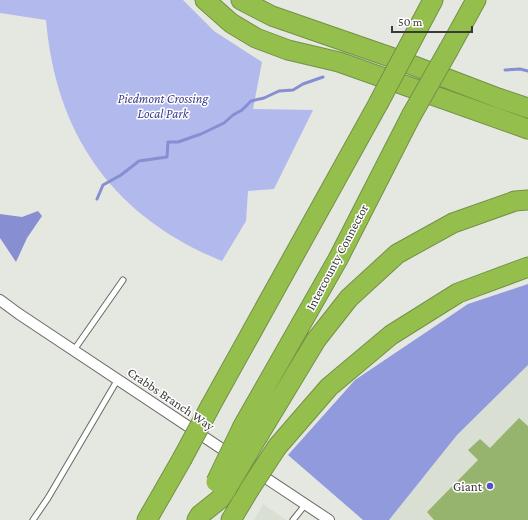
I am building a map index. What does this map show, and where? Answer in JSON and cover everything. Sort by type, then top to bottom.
[{"type":"highway","points":[[205,0],[232,23],[256,38],[288,50],[339,62],[528,129]]},
{"type":"highway","points":[[241,0],[272,16],[396,59],[528,108]]},
{"type":"highway","points":[[410,35],[419,0]]},
{"type":"highway","points":[[147,520],[378,104],[410,35],[433,0]]},
{"type":"highway","name":"Intercounty Connector","points":[[199,518],[221,486],[251,431],[411,116],[476,0]]},
{"type":"highway","points":[[251,431],[316,340],[349,298],[397,254],[453,223],[515,201],[528,200]]},
{"type":"highway","points":[[231,520],[277,447],[329,387],[391,335],[458,293],[528,267]]},
{"type":"street","name":"Crabbs Branch Way","points":[[0,300],[329,520]]},
{"type":"lane","points":[[74,350],[123,280]]},
{"type":"lane","points":[[33,520],[48,498],[118,380]]},
{"type":"lane","points":[[293,520],[305,505]]},
{"type":"shaded area","points":[[38,211],[42,216],[27,238],[16,262],[0,238],[0,214],[22,217]]},
{"type":"shaded area","points":[[528,284],[528,365],[457,435],[389,520],[363,520],[288,455],[355,380],[468,304]]},
{"type":"shaded area","points":[[528,365],[528,520],[388,520],[457,435]]},
{"type":"shaded area","points":[[263,504],[286,520],[254,520]]},
{"type":"green space","name":"Piedmont Crossing Local Park","points":[[0,0],[183,0],[214,31],[262,62],[253,109],[313,110],[274,189],[248,191],[246,221],[222,261],[184,243],[150,221],[121,196],[97,168],[78,136],[63,100],[52,62],[46,20],[0,13]]},
{"type":"building","name":"Giant","points":[[519,418],[528,426],[528,520],[434,520],[427,512],[478,460],[468,450],[480,439],[490,448]]},
{"type":"waterway","points":[[505,70],[520,69],[528,71]]},
{"type":"waterway","points":[[97,199],[103,185],[121,175],[139,161],[167,157],[168,142],[178,142],[201,134],[224,123],[233,115],[242,110],[251,101],[264,98],[279,91],[293,90],[303,84],[323,77]]},
{"type":"place","name":"Giant","points":[[490,486]]}]
